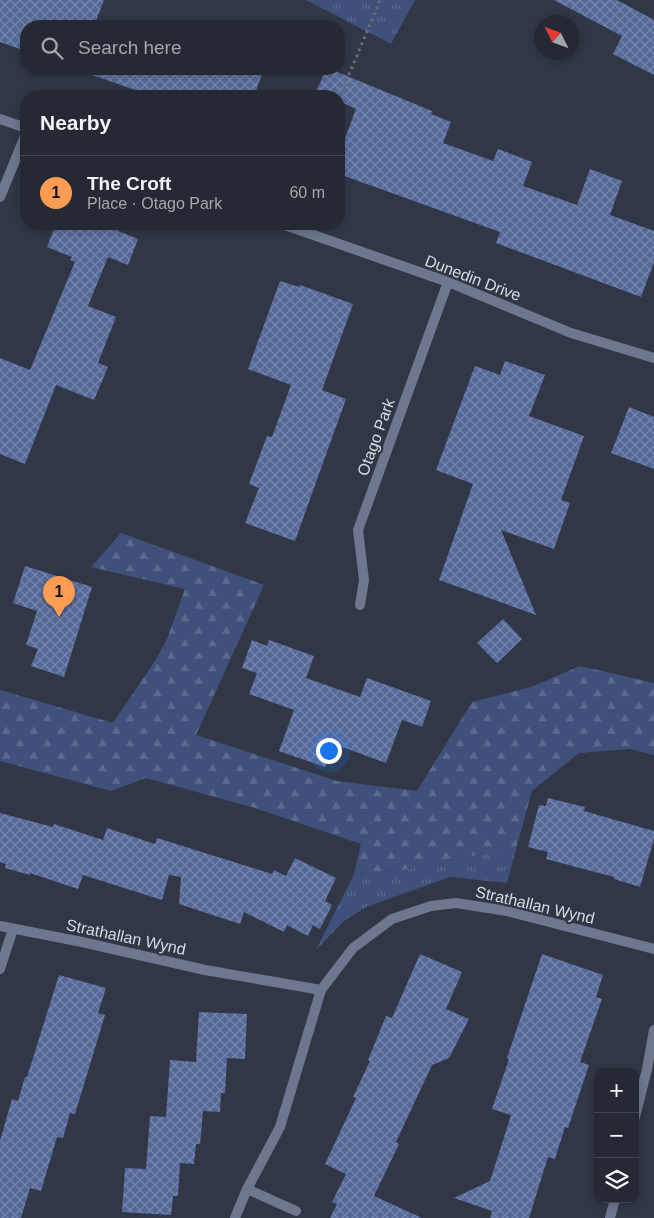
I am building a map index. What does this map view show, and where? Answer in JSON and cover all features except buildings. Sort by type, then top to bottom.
[{"type":"street","points":[[0,119],[20,126]]},
{"type":"street","points":[[0,197],[20,149]]},
{"type":"street","name":"Dunedin Drive","points":[[299,230],[448,282],[571,333],[654,358]]},
{"type":"street","name":"Otago Park","points":[[360,605],[364,580],[358,530],[448,282]]},
{"type":"street","name":"Strathallan Wynd","points":[[235,1218],[247,1189],[280,1126],[321,990],[352,948],[392,919],[431,906],[456,903],[507,911],[654,949]]},
{"type":"street","name":"Strathallan Wynd","points":[[0,926],[82,942],[205,970],[321,990]]},
{"type":"street","points":[[0,969],[13,929]]},
{"type":"street","points":[[636,1113],[647,1070],[654,1030]]},
{"type":"street","points":[[247,1189],[296,1211]]},
{"type":"street","points":[[610,1218],[613,1203]]},
{"type":"path","points":[[343,90],[380,0]]},
{"type":"green space","points":[[306,0],[415,0],[391,44]]},
{"type":"green space","points":[[306,0],[330,0],[327,10]]},
{"type":"green space","points":[[121,533],[264,585],[196,735],[337,781],[417,791],[472,702],[531,687],[580,666],[654,683],[654,755],[630,749],[579,753],[532,791],[515,853],[488,853],[398,871],[354,874],[361,844],[255,808],[146,778],[111,791],[0,761],[0,690],[113,723],[155,661],[167,639],[185,589],[91,567]]},
{"type":"green space","points":[[488,853],[515,853],[507,883],[450,877],[366,907],[344,921],[316,950],[354,874],[398,871]]},
{"type":"place","name":"The Croft","points":[[59,617]]}]
